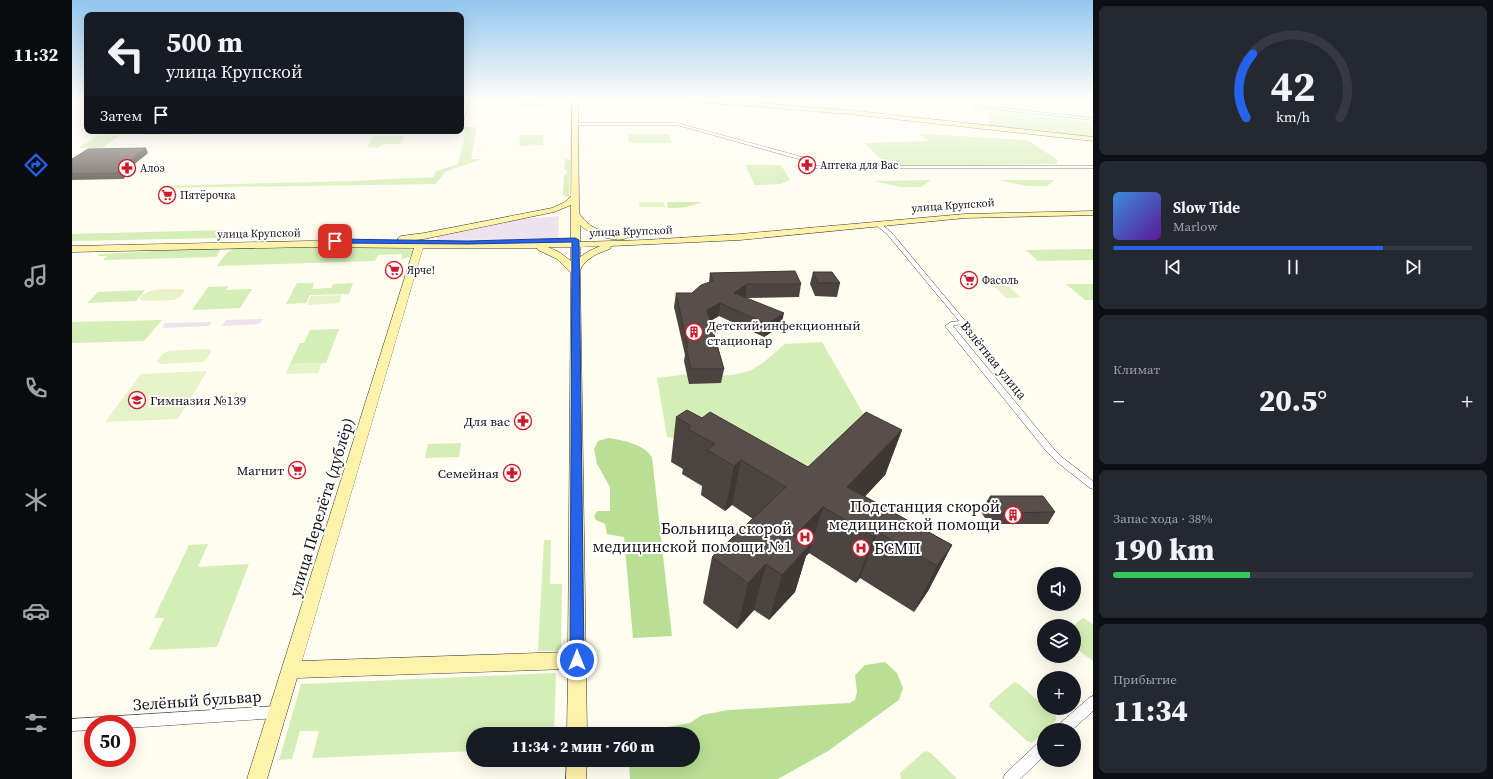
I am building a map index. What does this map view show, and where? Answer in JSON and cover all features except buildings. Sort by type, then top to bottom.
[{"type":"main road","points":[[575,135],[577,727]]},
{"type":"main road","points":[[1059,135],[1093,139]]},
{"type":"main road","points":[[360,241],[390,240],[424,236],[507,218],[544,212],[563,207],[575,197]]},
{"type":"main road","name":"улица Крупской","points":[[72,248],[309,244],[520,245],[736,233],[998,210],[1093,209]]},
{"type":"main road","name":"улица Крупской","points":[[72,248],[360,241],[575,242],[626,244],[740,237],[875,221],[995,214],[1093,213]]},
{"type":"main road","points":[[576,214],[582,225],[596,232],[615,236],[654,238]]},
{"type":"main road","points":[[575,272],[582,261],[594,251],[626,244]]},
{"type":"main road","name":"улица Перелёта (дублёр)","points":[[257,779],[419,245]]},
{"type":"main road","points":[[520,245],[554,252],[566,261],[575,272]]},
{"type":"main road","points":[[290,670],[577,660]]},
{"type":"main road","points":[[576,779],[577,767]]},
{"type":"street","points":[[718,135],[804,159],[816,167],[1093,167]]},
{"type":"street","name":"Взлётная улица","points":[[875,221],[889,233],[964,323],[953,323],[949,326],[1050,450],[1060,460],[1093,486]]},
{"type":"street","points":[[1070,723],[1093,702]]},
{"type":"street","name":"Зелёный бульвар","points":[[72,725],[277,712]]},
{"type":"street","points":[[1010,779],[1037,754]]},
{"type":"shaded area","points":[[559,216],[558,239],[437,240],[437,237],[522,219]]},
{"type":"shaded area","points":[[263,319],[259,324],[222,326],[226,320]]},
{"type":"shaded area","points":[[212,322],[209,326],[162,328],[165,323]]},
{"type":"green space","points":[[120,135],[102,148],[78,148],[98,136]]},
{"type":"green space","points":[[465,135],[475,135],[471,159],[479,160],[445,172],[436,184],[159,188],[160,186],[352,181],[434,177],[436,171],[458,164]]},
{"type":"green space","points":[[520,135],[544,135],[543,145],[519,146]]},
{"type":"green space","points":[[628,135],[669,135],[672,143],[629,143]]},
{"type":"green space","points":[[921,135],[1028,140],[1056,159],[1058,163],[887,166],[865,143],[929,141]]},
{"type":"green space","points":[[1069,135],[1093,135],[1093,138]]},
{"type":"green space","points":[[374,136],[404,137],[400,144],[384,144],[377,148],[367,147]]},
{"type":"green space","points":[[565,159],[570,160],[569,196],[563,196],[564,174],[567,174],[567,170],[564,170]]},
{"type":"green space","points":[[745,165],[781,165],[790,180],[780,184],[755,185]]},
{"type":"green space","points":[[931,180],[921,187],[900,187],[874,181]]},
{"type":"green space","points":[[998,180],[1055,180],[1047,186],[1027,186]]},
{"type":"green space","points":[[639,202],[664,202],[665,207],[640,207]]},
{"type":"green space","points":[[667,202],[702,202],[685,207],[668,208]]},
{"type":"green space","points":[[226,230],[219,238],[72,241],[72,234]]},
{"type":"green space","points":[[238,248],[409,248],[412,251],[410,257],[401,259],[402,254],[378,255],[375,261],[217,266],[228,252]]},
{"type":"green space","points":[[219,249],[220,251],[216,257],[103,260],[107,256],[98,256],[100,254]]},
{"type":"green space","points":[[1093,249],[1093,260],[1038,261],[1026,250]]},
{"type":"green space","points":[[297,283],[314,283],[312,289],[331,288],[333,284],[353,283],[349,294],[310,295],[306,303],[286,304]]},
{"type":"green space","points":[[1066,284],[1093,284],[1093,300],[1085,300]]},
{"type":"green space","points":[[228,286],[226,290],[252,289],[240,308],[192,310],[208,287]]},
{"type":"green space","points":[[994,286],[1009,286],[1021,298],[1006,298]]},
{"type":"green space","points":[[145,290],[136,301],[87,303],[98,292]]},
{"type":"green space","points":[[153,290],[184,290],[184,292],[180,297],[174,300],[143,301],[139,299],[143,295]]},
{"type":"green space","points":[[342,295],[339,303],[307,305],[311,296]]},
{"type":"green space","points":[[162,320],[144,341],[72,343],[72,322]]},
{"type":"green space","points":[[339,329],[326,363],[290,364],[300,343],[304,343],[310,330]]},
{"type":"green space","points":[[822,342],[879,441],[792,483],[726,444],[667,437],[657,378],[697,373],[715,376],[732,375],[750,371],[764,362],[785,344]]},
{"type":"green space","points":[[211,350],[211,352],[206,360],[201,362],[161,364],[157,362],[162,354],[168,351]]},
{"type":"green space","points":[[322,363],[318,373],[286,374],[290,364]]},
{"type":"green space","points":[[207,371],[178,419],[105,422],[141,374]]},
{"type":"green space","points":[[608,438],[626,441],[638,446],[652,457],[672,636],[633,638],[624,537],[607,534],[605,524],[596,520],[594,516],[597,511],[610,511],[610,487],[597,464],[594,449],[598,441]]},
{"type":"green space","points":[[461,443],[459,457],[425,458],[428,444]]},
{"type":"green space","points":[[544,540],[551,540],[550,584],[562,584],[561,651],[538,651]]},
{"type":"green space","points":[[208,544],[198,567],[249,564],[217,647],[149,650],[164,618],[154,618],[189,545]]},
{"type":"green space","points":[[1083,618],[1093,624],[1093,661],[1081,652],[1081,620]]},
{"type":"green space","points":[[885,662],[897,673],[903,688],[899,700],[828,751],[778,779],[630,779],[629,767],[700,767],[700,727],[667,727],[690,723],[702,715],[728,710],[849,703],[855,700],[857,692],[855,675],[865,665]]},
{"type":"green space","points":[[556,673],[554,727],[466,727],[466,751],[312,758],[319,731],[300,731],[292,759],[279,760],[301,684]]},
{"type":"green space","points":[[1014,682],[1019,684],[1037,700],[1037,715],[1054,715],[1056,720],[1053,723],[1037,723],[1037,738],[1032,743],[1027,741],[989,706],[990,703]]},
{"type":"green space","points":[[925,751],[931,753],[957,779],[901,779],[900,773]]},
{"type":"place","name":"Аптека для Вас","points":[[807,165]]},
{"type":"place","name":"Алоэ","points":[[127,168]]},
{"type":"place","name":"Пятёрочка","points":[[167,195]]},
{"type":"place","name":"Ярче!","points":[[394,270]]},
{"type":"place","name":"Фасоль","points":[[969,280]]},
{"type":"place","name":"Детский инфекционный стационар","points":[[694,332]]},
{"type":"place","name":"Гимназия №139","points":[[137,400]]},
{"type":"place","name":"Для вас","points":[[523,421]]},
{"type":"place","name":"Магнит","points":[[297,470]]},
{"type":"place","name":"Семейная","points":[[512,473]]},
{"type":"place","name":"Подстанция скорой медицинской помощи","points":[[1013,515]]},
{"type":"place","name":"Больница скорой медицинской помощи №1","points":[[805,537]]},
{"type":"place","name":"БСМП","points":[[861,548]]},
{"type":"route","points":[[335,241],[468,242],[575,240],[577,660]]}]
